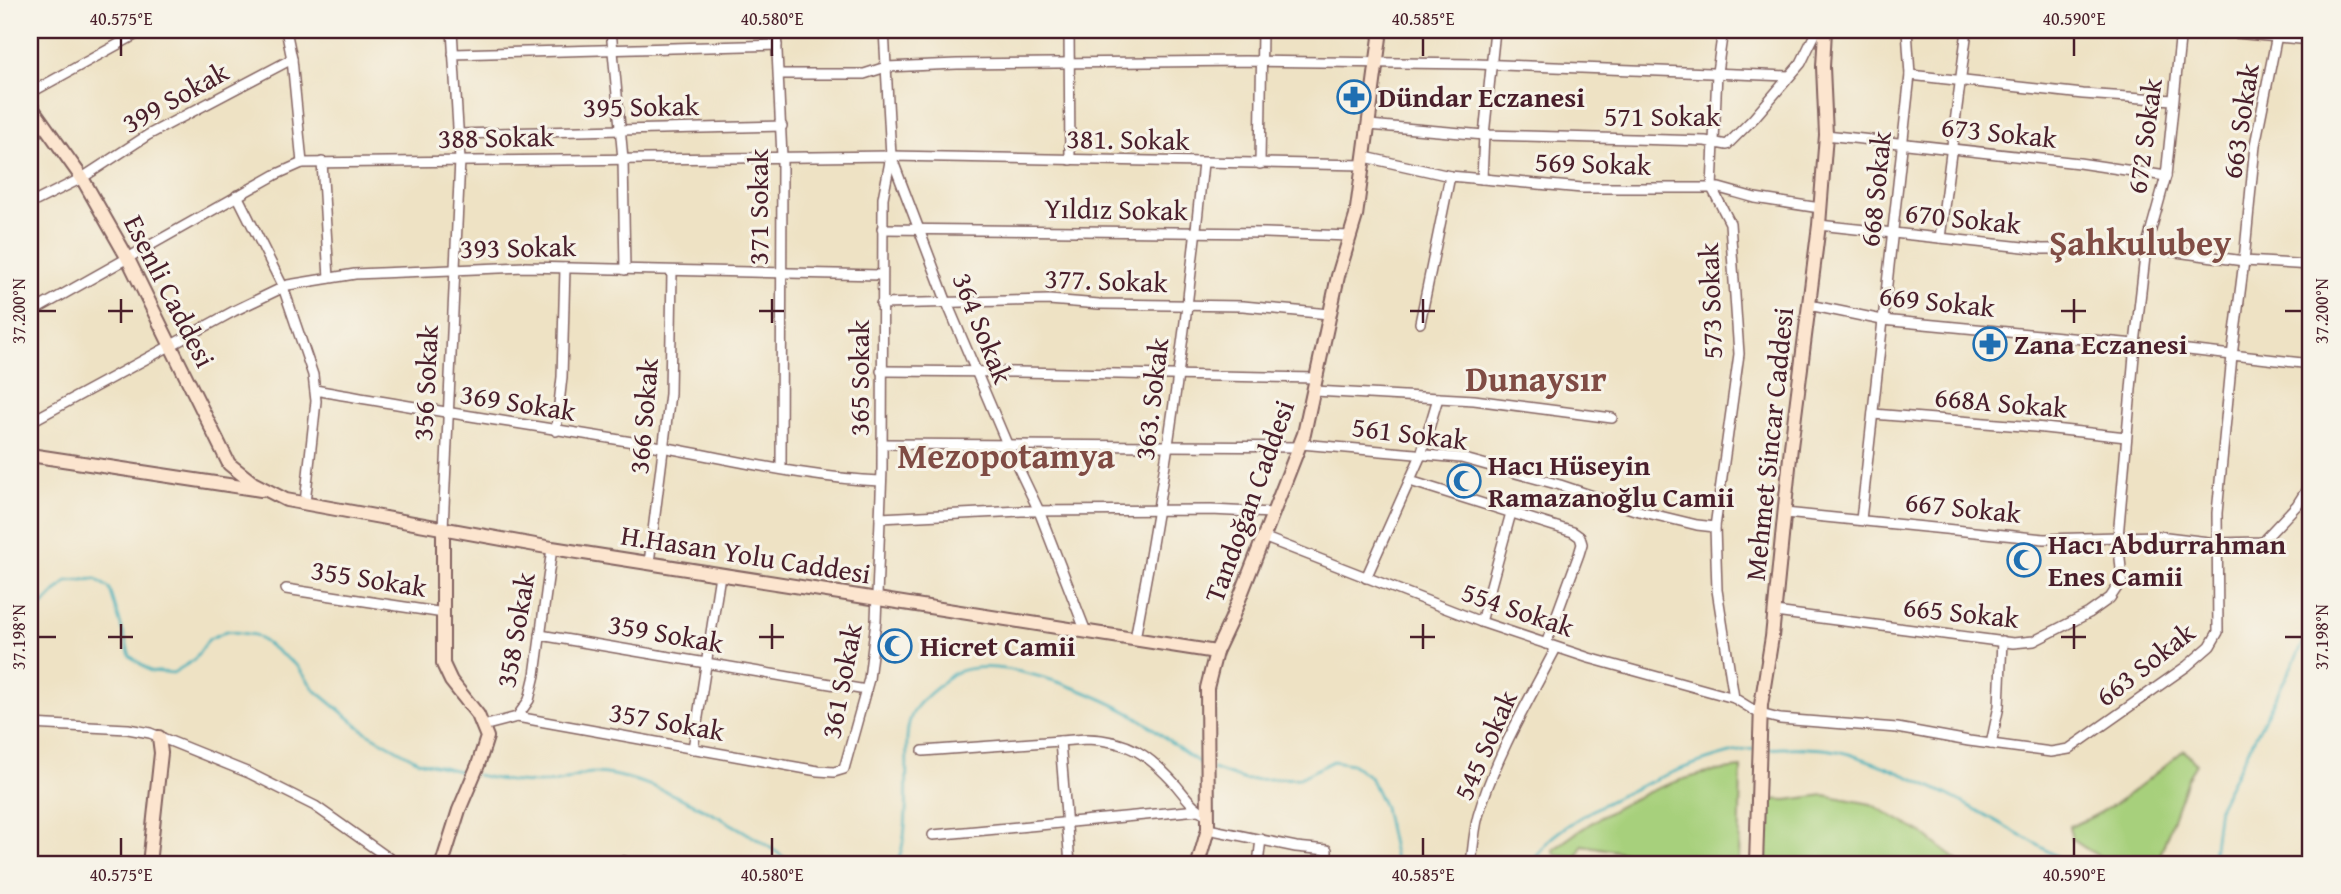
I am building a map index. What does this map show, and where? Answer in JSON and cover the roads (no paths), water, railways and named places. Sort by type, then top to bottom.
[{"type":"street","points":[[30,93],[144,30]]},
{"type":"street","points":[[286,30],[292,59],[302,163]]},
{"type":"street","name":"356 Sokak","points":[[452,30],[460,160],[443,528],[443,664],[451,681],[478,715],[482,726]]},
{"type":"street","points":[[611,30],[623,159],[625,270]]},
{"type":"street","name":"371 Sokak","points":[[776,30],[782,126],[781,468]]},
{"type":"street","name":"364 Sokak","points":[[884,30],[891,156],[947,303],[1007,444],[1039,511],[1086,632]]},
{"type":"street","points":[[1069,30],[1070,160]]},
{"type":"street","points":[[1260,164],[1262,30]]},
{"type":"street","name":"Tandoğan Caddesi","points":[[1198,864],[1208,829],[1203,813],[1208,764],[1207,688],[1216,652],[1300,445],[1316,385],[1329,314],[1356,216],[1381,30]]},
{"type":"street","points":[[1482,179],[1495,30]]},
{"type":"street","name":"573 Sokak","points":[[1723,30],[1717,72],[1712,188],[1730,223],[1739,354],[1715,527],[1717,590],[1734,698]]},
{"type":"street","name":"571 Sokak","points":[[1370,125],[1484,135],[1714,142],[1727,145],[1801,63],[1817,30]]},
{"type":"street","name":"Mehmet Sincar Caddesi","points":[[1756,864],[1760,714],[1775,612],[1819,225],[1826,135],[1823,67],[1825,30]]},
{"type":"street","name":"668 Sokak","points":[[1861,520],[1910,75],[1907,30]]},
{"type":"street","points":[[1940,238],[1967,30]]},
{"type":"street","name":"672 Sokak","points":[[2126,437],[2146,248],[2166,176],[2181,30]]},
{"type":"street","points":[[2203,30],[2278,34],[2311,40]]},
{"type":"street","name":"663 Sokak","points":[[1760,714],[1780,719],[1897,728],[2051,752],[2068,749],[2195,660],[2210,646],[2218,632],[2217,513],[2255,145],[2278,34]]},
{"type":"street","points":[[453,54],[777,45]]},
{"type":"street","name":"399 Sokak","points":[[30,204],[82,178],[148,135],[292,59]]},
{"type":"street","points":[[779,74],[864,74],[886,67],[957,64],[1262,61],[1492,65],[1789,76]]},
{"type":"street","points":[[1910,75],[2083,94],[2174,100]]},
{"type":"street","name":"Esenli Caddesi","points":[[30,105],[82,178],[127,257],[229,464],[271,492]]},
{"type":"street","name":"395 Sokak","points":[[458,134],[782,126]]},
{"type":"street","name":"673 Sokak","points":[[1826,135],[2079,163],[2166,176]]},
{"type":"street","name":"388 Sokak","points":[[30,313],[237,195],[302,163],[891,156]]},
{"type":"street","name":"381. Sokak","points":[[891,156],[1260,164],[1364,161]]},
{"type":"street","name":"365 Sokak","points":[[877,600],[881,481],[882,229],[883,198],[891,156]]},
{"type":"street","name":"569 Sokak","points":[[1364,161],[1450,176],[1582,188],[1712,188],[1820,208]]},
{"type":"street","points":[[322,162],[329,278]]},
{"type":"street","name":"363. Sokak","points":[[1135,639],[1160,510],[1203,163]]},
{"type":"street","points":[[1420,323],[1450,176]]},
{"type":"street","points":[[237,195],[283,287],[313,375],[316,401],[306,503]]},
{"type":"street","name":"670 Sokak","points":[[1819,225],[2042,249],[2146,248],[2244,261],[2311,265]]},
{"type":"street","name":"Yıldız Sokak","points":[[882,229],[1350,236]]},
{"type":"street","name":"393 Sokak","points":[[30,422],[283,287],[329,278],[355,274],[525,267],[881,275]]},
{"type":"street","points":[[556,431],[562,377],[565,268]]},
{"type":"street","name":"366 Sokak","points":[[649,564],[671,382],[672,271]]},
{"type":"street","name":"377. Sokak","points":[[881,304],[1049,300],[1100,304],[1255,306],[1329,314]]},
{"type":"street","name":"669 Sokak","points":[[1809,305],[1882,320],[2135,344],[2311,365]]},
{"type":"street","points":[[881,371],[1176,374],[1474,400],[1612,418]]},
{"type":"street","name":"369 Sokak","points":[[315,390],[846,479],[881,481]]},
{"type":"street","points":[[1366,578],[1421,455],[1438,398]]},
{"type":"street","name":"668A Sokak","points":[[1873,414],[2126,437]]},
{"type":"street","name":"665 Sokak","points":[[1775,612],[2002,641],[2034,641],[2089,613],[2110,598],[2122,580],[2118,537],[2126,437]]},
{"type":"street","name":"561 Sokak","points":[[881,444],[1300,445],[1461,458],[1560,485],[1635,510],[1715,527]]},
{"type":"street","points":[[30,454],[271,492]]},
{"type":"street","points":[[1410,481],[1573,532],[1580,537],[1582,544],[1546,645]]},
{"type":"street","name":"667 Sokak","points":[[1785,513],[2045,538],[2158,536],[2217,543],[2262,542],[2297,505],[2311,483]]},
{"type":"street","name":"H.Hasan Yolu Caddesi","points":[[271,492],[286,500],[552,548],[1216,652]]},
{"type":"street","points":[[880,518],[1039,511],[1211,510],[1272,513]]},
{"type":"street","points":[[1481,622],[1511,513]]},
{"type":"street","name":"554 Sokak","points":[[1263,537],[1481,622],[1546,645],[1734,698],[1760,714]]},
{"type":"street","name":"358 Sokak","points":[[517,717],[529,700],[552,548]]},
{"type":"street","points":[[693,749],[720,575]]},
{"type":"street","name":"355 Sokak","points":[[286,589],[444,613]]},
{"type":"street","name":"361 Sokak","points":[[844,769],[866,690],[877,600]]},
{"type":"street","name":"359 Sokak","points":[[540,635],[866,690]]},
{"type":"street","points":[[1991,744],[1999,706],[2002,641]]},
{"type":"street","name":"545 Sokak","points":[[1471,864],[1478,818],[1491,778],[1556,648]]},
{"type":"street","name":"357 Sokak","points":[[482,726],[517,717],[818,771],[834,772],[844,769]]},
{"type":"street","points":[[30,724],[128,729],[159,737],[249,773],[315,806],[397,864]]},
{"type":"street","points":[[442,864],[458,810],[487,737],[482,726]]},
{"type":"street","points":[[149,864],[161,753],[159,737]]},
{"type":"street","points":[[923,751],[1112,740],[1134,748],[1166,774],[1203,813]]},
{"type":"street","points":[[1060,741],[1070,864]]},
{"type":"street","points":[[933,835],[1203,813]]},
{"type":"street","points":[[1208,829],[1296,847],[1327,850],[1327,860]]},
{"type":"street","points":[[1258,864],[1261,839]]},
{"type":"waterway","points":[[30,612],[39,609],[67,581],[96,579],[110,589],[130,656],[150,671],[173,673],[194,660],[209,639],[227,631],[255,635],[297,666],[315,690],[366,732],[418,761],[471,774]]},
{"type":"waterway","points":[[2212,864],[2219,806],[2311,629]]},
{"type":"waterway","points":[[896,864],[905,822],[907,738],[912,714],[920,702],[951,675],[970,669],[994,668],[1049,679],[1126,711],[1204,765]]},
{"type":"waterway","points":[[1764,749],[1818,748],[1849,754],[1878,764],[1962,803],[2070,864]]},
{"type":"waterway","points":[[1532,864],[1545,844],[1563,828],[1615,798],[1706,760],[1754,749]]},
{"type":"waterway","points":[[1213,769],[1245,780],[1300,778],[1333,761],[1352,764],[1370,777],[1384,807],[1396,864]]},
{"type":"waterway","points":[[477,775],[538,783],[562,781],[594,773],[642,783],[698,806],[793,864]]},
{"type":"place","name":"Dündar Eczanesi","points":[[1354,97]]},
{"type":"place","name":"Zana Eczanesi","points":[[1990,344]]},
{"type":"place","name":"Hacı Hüseyin Ramazanoğlu Camii","points":[[1464,481]]},
{"type":"place","name":"Hacı Abdurrahman Enes Camii","points":[[2024,560]]},
{"type":"place","name":"Hicret Camii","points":[[895,646]]},
{"type":"district","name":"Şahkulubey","points":[[2140,243]]},
{"type":"district","name":"Dunaysır","points":[[1536,379]]},
{"type":"district","name":"Mezopotamya","points":[[1006,456]]}]
